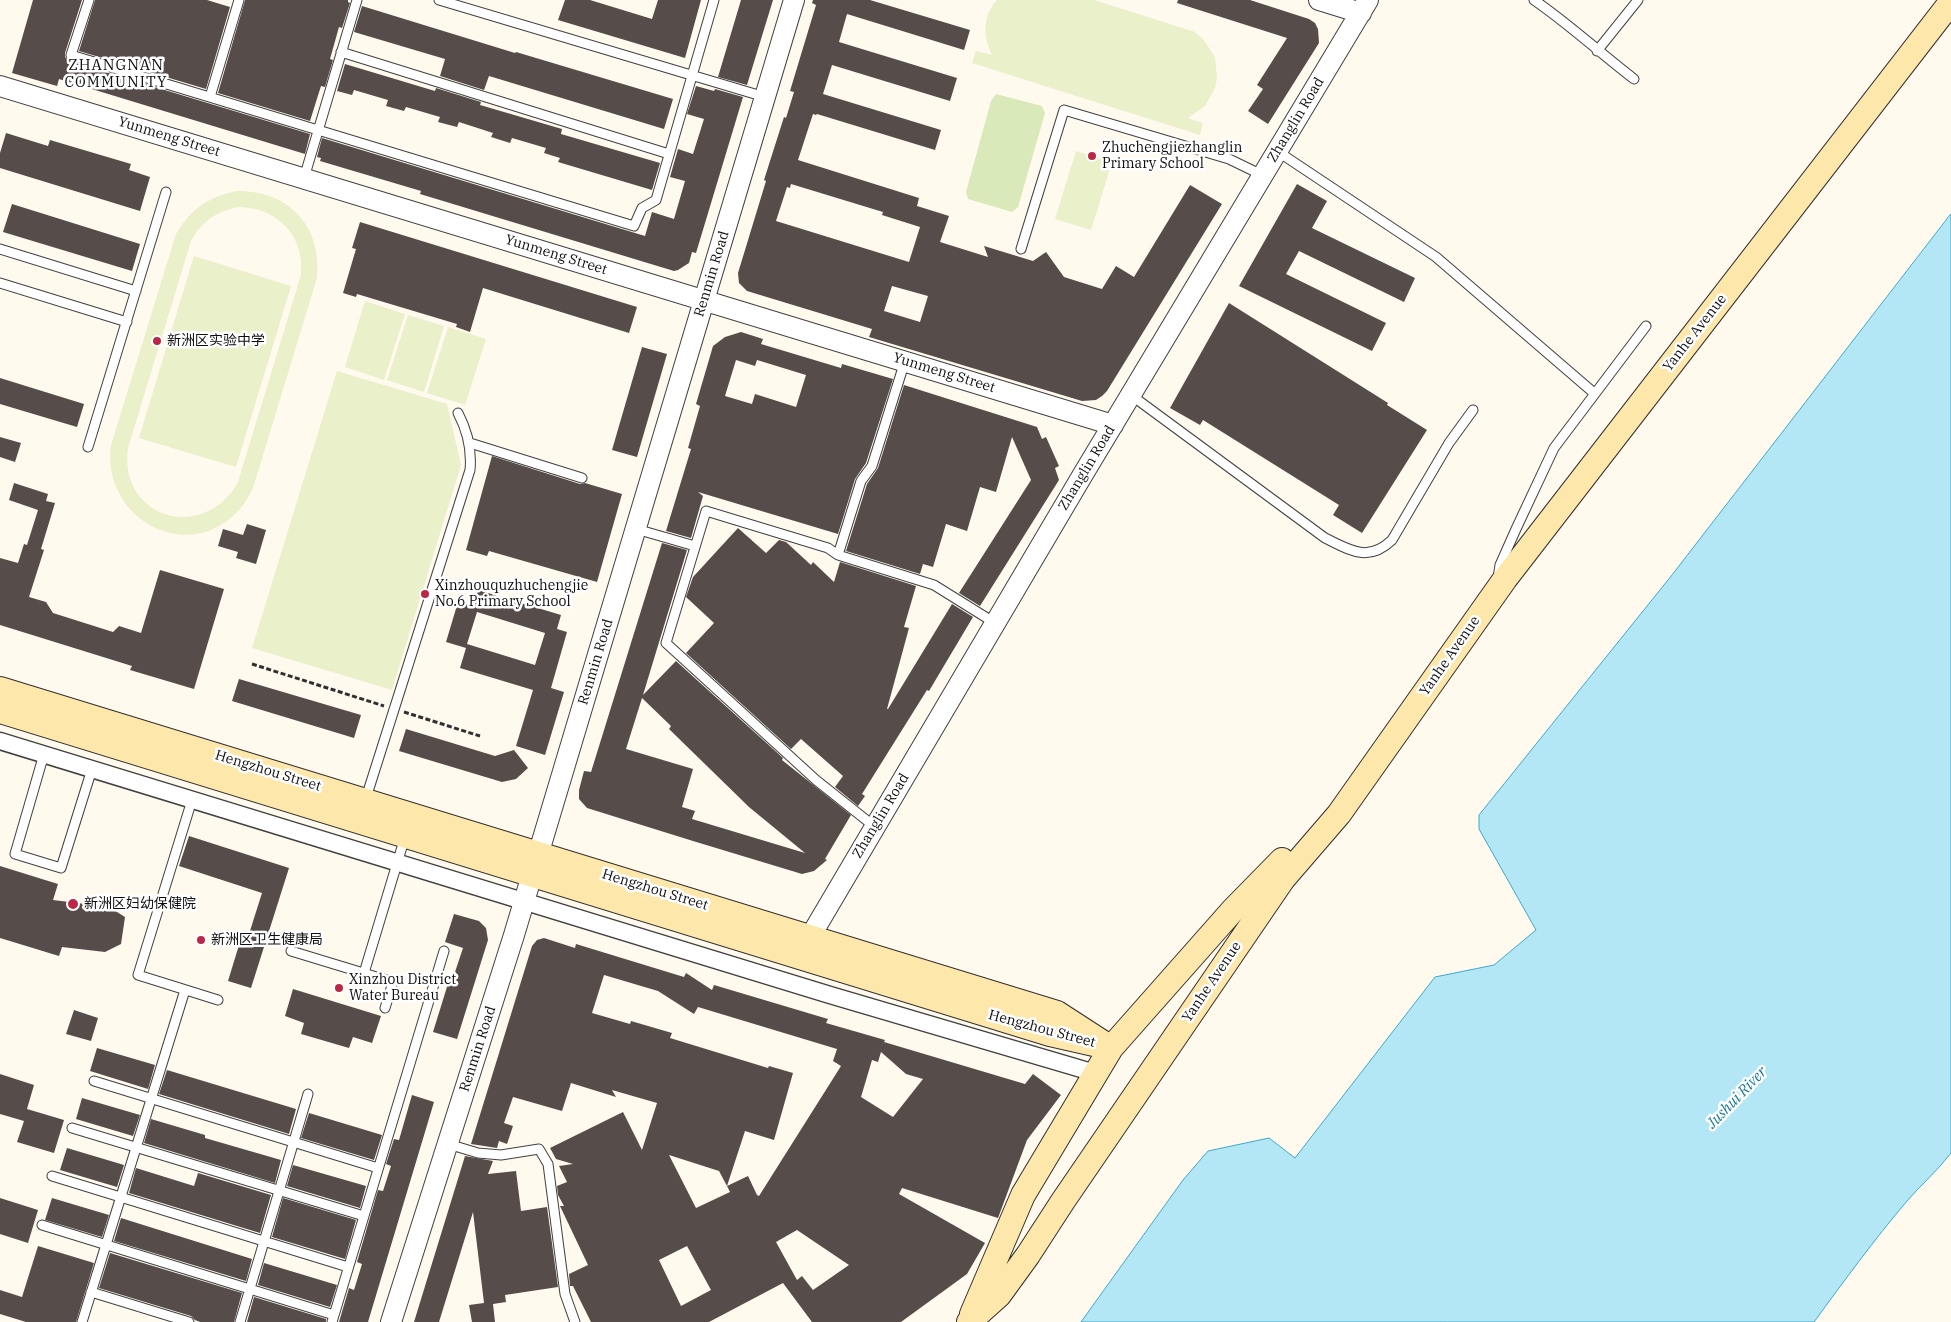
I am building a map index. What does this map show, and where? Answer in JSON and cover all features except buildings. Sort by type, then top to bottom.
[{"type":"main road","name":"Yanhe Avenue","points":[[969,1322],[999,1294],[1028,1255],[1282,879],[1339,814],[1495,593],[1951,2]]},
{"type":"main road","name":"Hengzhou Street","points":[[0,689],[365,801],[535,864],[1050,1034],[1111,1048]]},
{"type":"main road","name":"Hengzhou Street","points":[[0,712],[406,836],[535,864],[810,937],[1056,1013],[1111,1048]]},
{"type":"main road","points":[[969,1322],[1023,1195],[1111,1048],[1233,910],[1289,853],[1318,837]]},
{"type":"street","name":"Renmin Road","points":[[391,1322],[524,901],[794,0]]},
{"type":"street","points":[[1319,0],[1364,6]]},
{"type":"street","name":"Zhanglin Road","points":[[810,937],[995,623],[1364,6]]},
{"type":"street","name":"Yunmeng Street","points":[[0,86],[1113,425]]},
{"type":"street","points":[[0,741],[821,993],[1095,1073]]},
{"type":"lane","points":[[89,0],[71,55],[634,226],[642,208],[656,200],[714,0]]},
{"type":"lane","points":[[210,97],[239,0]]},
{"type":"lane","points":[[304,178],[357,0]]},
{"type":"lane","points":[[439,0],[451,2],[765,97]]},
{"type":"lane","points":[[1534,0],[1565,22],[1597,51],[1634,79]]},
{"type":"lane","points":[[1597,51],[1638,0]]},
{"type":"lane","points":[[341,52],[669,154]]},
{"type":"lane","points":[[1021,249],[1064,110],[1229,159],[1263,176]]},
{"type":"lane","points":[[1277,151],[1436,257],[1594,393]]},
{"type":"lane","points":[[88,447],[166,192]]},
{"type":"lane","points":[[0,249],[136,291]]},
{"type":"lane","points":[[0,283],[127,322]]},
{"type":"lane","points":[[1495,593],[1500,565],[1554,448],[1646,326]]},
{"type":"lane","points":[[838,555],[861,481],[872,466],[905,361]]},
{"type":"lane","points":[[1131,395],[1325,538],[1360,553],[1370,553],[1378,550],[1392,540],[1449,444],[1473,410]]},
{"type":"lane","points":[[365,801],[470,470],[470,443],[458,413]]},
{"type":"lane","points":[[470,443],[582,478]]},
{"type":"lane","points":[[875,827],[816,780],[666,643],[706,511],[828,548],[838,555],[934,585],[995,623]]},
{"type":"lane","points":[[636,528],[695,546]]},
{"type":"lane","points":[[44,754],[15,854],[61,868],[92,769]]},
{"type":"lane","points":[[192,800],[138,976],[218,1000]]},
{"type":"lane","points":[[364,973],[406,836]]},
{"type":"lane","points":[[291,951],[393,982],[385,1008]]},
{"type":"lane","points":[[42,1225],[249,1289],[333,1319],[444,951]]},
{"type":"lane","points":[[82,1322],[185,990]]},
{"type":"lane","points":[[94,1081],[378,1168]]},
{"type":"lane","points":[[240,1322],[308,1094]]},
{"type":"lane","points":[[72,1128],[364,1216]]},
{"type":"lane","points":[[448,1144],[478,1152],[501,1155],[539,1150],[548,1164],[565,1294],[575,1322]]},
{"type":"lane","points":[[52,1176],[348,1267]]},
{"type":"lane","points":[[91,1292],[189,1322]]},
{"type":"path","points":[[252,664],[480,736]]},
{"type":"green space","points":[[997,0],[1094,0],[1195,32],[1203,39],[1215,57],[1217,78],[1215,88],[1205,106],[1188,118],[1203,123],[1200,135],[972,63],[976,51],[992,55],[987,41],[986,20]]},
{"type":"green space","points":[[996,94],[1042,106],[1045,113],[1018,207],[1012,212],[968,199],[966,192],[991,101]]},
{"type":"green space","points":[[1076,151],[1112,162],[1091,230],[1055,219]]},
{"type":"green space","points":[[238,191],[273,197],[299,215],[308,228],[314,243],[317,260],[317,278],[253,488],[243,506],[217,527],[195,534],[173,534],[152,526],[133,512],[119,494],[111,471],[111,445],[176,234],[188,217],[202,205],[228,193]],"holes":[[[239,207],[266,213],[286,227],[298,248],[301,261],[301,275],[238,482],[223,501],[205,513],[186,517],[167,514],[149,506],[136,492],[128,472],[128,448],[191,241],[200,228],[217,214]]]},
{"type":"green space","points":[[194,256],[291,286],[236,467],[139,438]]},
{"type":"green space","points":[[365,301],[405,314],[384,380],[345,367]]},
{"type":"green space","points":[[408,315],[444,326],[424,392],[387,380]]},
{"type":"green space","points":[[448,327],[486,339],[465,405],[427,393]]},
{"type":"green space","points":[[337,371],[447,404],[461,465],[392,690],[252,648]]},
{"type":"water","name":"Jushui River","points":[[1951,214],[1951,1153],[1907,1201],[1814,1322],[1081,1322],[1183,1180],[1208,1151],[1269,1138],[1295,1158],[1435,977],[1494,965],[1536,930],[1479,829],[1479,815],[1672,575]]},
{"type":"place","name":"Zhuchengjiezhanglin Primary School","points":[[1092,156]]},
{"type":"place","name":"新洲区实验中学","points":[[157,341]]},
{"type":"place","name":"Xinzhouquzhuchengjie No.6 Primary School","points":[[425,594]]},
{"type":"place","name":"新洲区妇幼保健院","points":[[73,904]]},
{"type":"place","name":"新洲区卫生健康局","points":[[201,940]]},
{"type":"place","name":"Xinzhou District Water Bureau","points":[[339,988]]},
{"type":"district","name":"ZHANGNAN COMMUNITY","points":[[116,74]]}]
